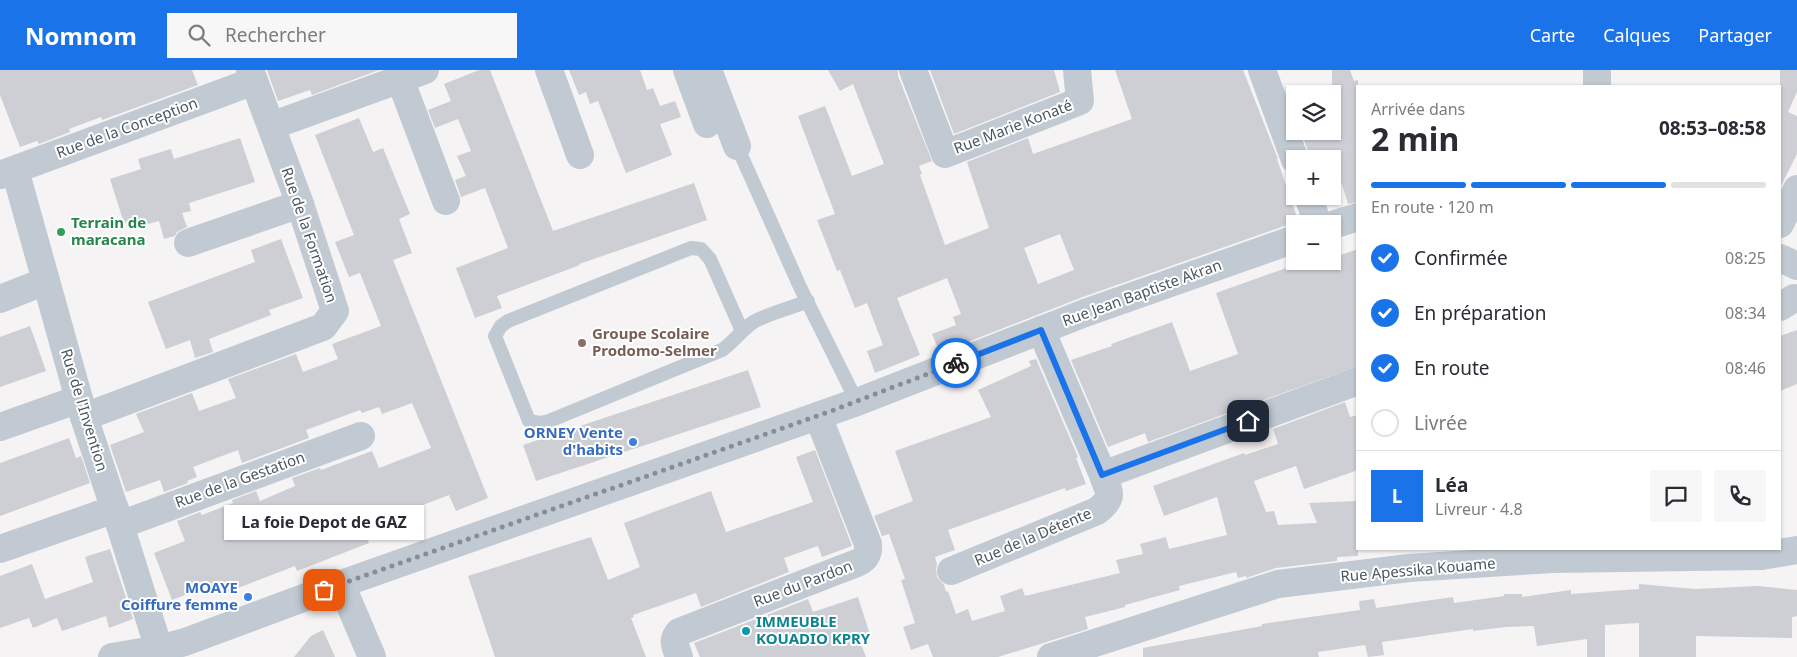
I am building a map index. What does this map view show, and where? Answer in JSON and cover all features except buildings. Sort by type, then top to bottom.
[{"type":"street","points":[[549,70],[580,155]]},
{"type":"street","points":[[687,70],[707,124]]},
{"type":"street","points":[[708,70],[737,146]]},
{"type":"street","name":"Rue Marie Konaté","points":[[913,70],[945,154],[1080,101],[1077,70]]},
{"type":"street","points":[[1262,70],[1291,150]]},
{"type":"street","points":[[1597,70],[1598,85]]},
{"type":"street","points":[[271,126],[413,74],[446,201]]},
{"type":"street","name":"Rue de la Formation","points":[[81,408],[323,328],[335,311],[300,204],[252,76]]},
{"type":"street","name":"Rue de la Conception","points":[[7,172],[252,76]]},
{"type":"street","name":"Rue de l'Invention","points":[[7,172],[46,281],[81,408],[159,649]]},
{"type":"street","points":[[1781,222],[1797,189]]},
{"type":"street","points":[[188,244],[300,204]]},
{"type":"street","points":[[1341,222],[1356,218]]},
{"type":"street","name":"Rue Jean Baptiste Akran","points":[[112,657],[159,649],[185,642],[342,584],[857,402],[1041,330],[1286,241]]},
{"type":"street","points":[[1781,258],[1797,266]]},
{"type":"street","points":[[0,299],[46,281]]},
{"type":"street","name":"Rue de la Détente","points":[[951,571],[1097,511],[1107,503],[1109,494],[1102,475],[1041,330]]},
{"type":"street","points":[[1102,475],[1356,382]]},
{"type":"street","points":[[0,427],[81,408]]},
{"type":"street","name":"Rue du Pardon","points":[[679,657],[674,642],[675,636],[679,632],[857,563],[864,559],[869,552],[868,544],[818,416]]},
{"type":"street","name":"Rue de la Gestation","points":[[0,549],[117,517],[360,436]]},
{"type":"street","name":"Rue Apessika Kouame","points":[[1051,657],[1278,584],[1409,568],[1551,554],[1762,556],[1797,550]]},
{"type":"street","points":[[342,584],[372,657]]},
{"type":"lane","points":[[737,146],[857,402]]},
{"type":"lane","points":[[742,331],[710,259],[701,249],[691,248],[508,321],[500,326],[495,336],[529,421],[540,423],[722,350],[733,343],[742,331],[755,321],[808,301]]},
{"type":"way so far","points":[[324,590],[857,402],[956,363]]},
{"type":"place","name":"Terrain de maracana","points":[[61,232]]},
{"type":"place","name":"Groupe Scolaire Prodomo-Selmer","points":[[582,343]]},
{"type":"place","name":"ORNEY Vente d'habits","points":[[633,442]]},
{"type":"place","name":"La foie Depot de GAZ","points":[[324,590]]},
{"type":"place","name":"MOAYE Coiffure femme","points":[[248,597]]},
{"type":"place","name":"IMMEUBLE KOUADIO KPRY","points":[[746,631]]},
{"type":"route","points":[[956,363],[1041,330],[1102,475],[1248,421]]}]
